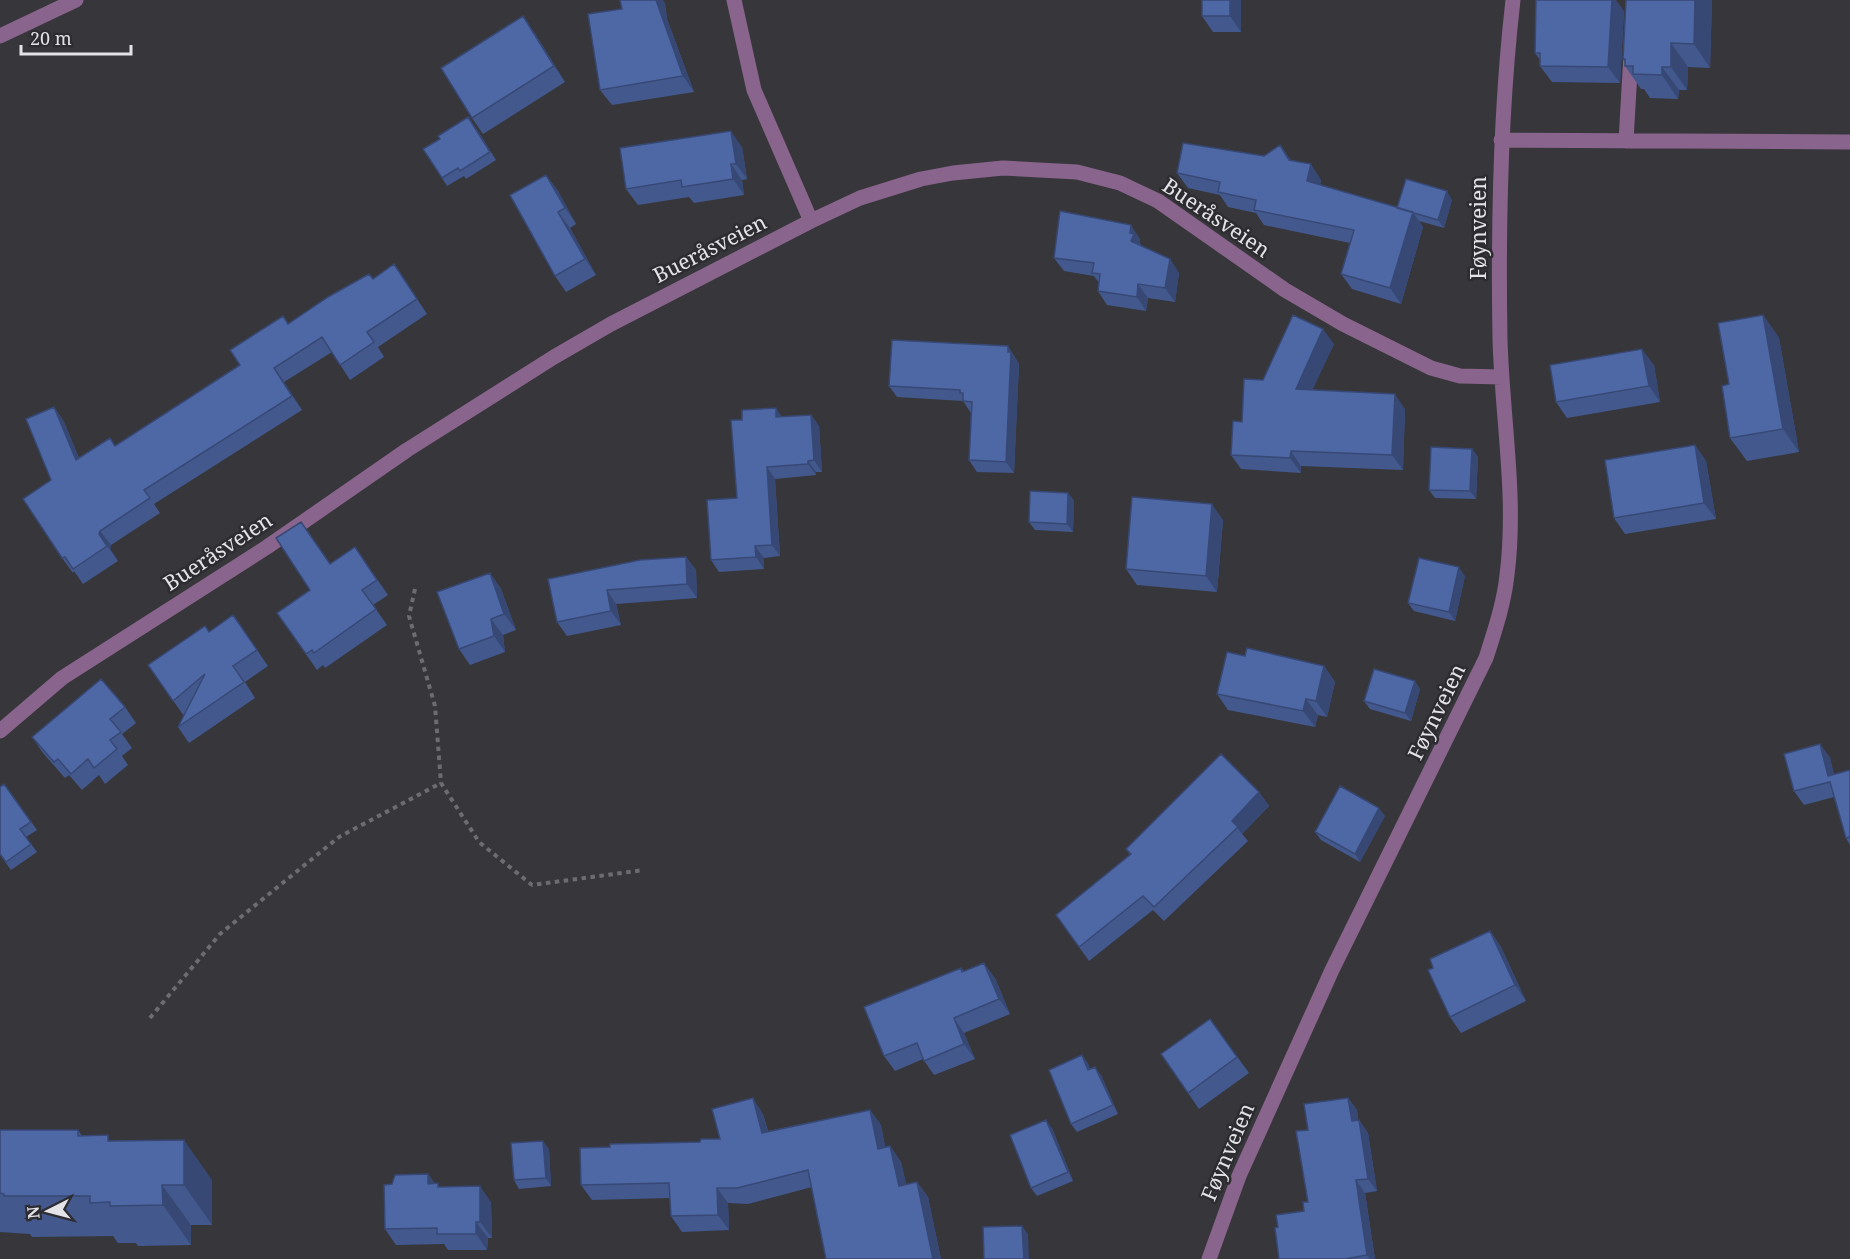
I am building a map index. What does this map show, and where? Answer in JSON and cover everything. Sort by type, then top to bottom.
[{"type":"street","points":[[0,36],[76,0]]},
{"type":"street","points":[[734,0],[754,90],[811,222]]},
{"type":"street","name":"Føynveien","points":[[1209,1259],[1239,1176],[1332,970],[1486,658],[1503,603],[1508,573],[1510,513],[1502,377],[1499,223],[1501,140],[1513,0]]},
{"type":"street","points":[[1626,141],[1632,35]]},
{"type":"street","points":[[1501,140],[1850,142]]},
{"type":"street","name":"Bueråsveien","points":[[0,731],[62,678],[267,547],[407,450],[610,324],[860,198],[953,173],[1003,168],[1077,172],[1120,183],[1158,201],[1285,290],[1343,324],[1431,368],[1460,376],[1502,377]]},
{"type":"path","points":[[415,589],[409,616],[435,706],[441,783],[479,842],[532,885],[644,870]]},
{"type":"path","points":[[150,1018],[220,934],[339,837],[441,783]]},
{"type":"building","points":[[620,0],[656,0],[683,76],[600,90],[588,14],[622,9]]},
{"type":"building","points":[[1202,0],[1230,0],[1230,16],[1202,16]]},
{"type":"building","points":[[1536,0],[1612,0],[1608,67],[1540,66],[1540,53],[1535,53]]},
{"type":"building","points":[[1626,0],[1695,0],[1694,44],[1671,43],[1671,67],[1662,67],[1662,75],[1633,74],[1633,66],[1625,66],[1625,59],[1623,59]]},
{"type":"building","points":[[523,16],[554,66],[472,118],[441,68]]},
{"type":"building","points":[[468,117],[490,152],[460,171],[458,168],[442,178],[423,149],[440,139],[438,136]]},
{"type":"building","points":[[731,131],[736,164],[731,164],[733,179],[682,187],[681,180],[626,189],[620,148]]},
{"type":"building","points":[[1183,143],[1264,156],[1280,145],[1289,160],[1311,164],[1307,181],[1413,212],[1390,288],[1341,274],[1354,230],[1254,210],[1256,200],[1218,192],[1220,182],[1177,173]]},
{"type":"building","points":[[546,175],[565,208],[558,212],[585,259],[555,276],[510,195]]},
{"type":"building","points":[[1406,179],[1447,191],[1438,220],[1397,208]]},
{"type":"building","points":[[1060,211],[1131,225],[1130,233],[1134,234],[1131,241],[1170,259],[1165,288],[1138,284],[1137,297],[1098,291],[1100,274],[1092,273],[1094,263],[1054,258]]},
{"type":"building","points":[[394,264],[417,299],[367,332],[374,342],[340,365],[322,337],[274,368],[292,396],[144,490],[150,498],[100,531],[99,534],[107,546],[73,569],[65,557],[62,558],[23,499],[51,480],[26,419],[54,407],[76,460],[110,438],[115,446],[240,365],[230,350],[283,316],[288,324],[328,297],[369,274],[373,279]]},
{"type":"building","points":[[1293,315],[1323,329],[1296,389],[1395,394],[1392,455],[1291,451],[1290,458],[1231,455],[1233,421],[1242,422],[1244,379],[1263,380]]},
{"type":"building","points":[[1763,315],[1783,429],[1730,438],[1722,386],[1729,384],[1718,323]]},
{"type":"building","points":[[892,340],[1008,346],[1008,352],[1011,352],[1006,462],[969,460],[972,402],[963,401],[963,393],[960,393],[960,390],[889,386]]},
{"type":"building","points":[[1642,349],[1649,386],[1556,402],[1550,365]]},
{"type":"building","points":[[776,408],[776,417],[811,415],[814,460],[808,461],[808,464],[767,467],[772,545],[755,546],[756,557],[711,560],[707,500],[737,498],[731,420],[742,420],[742,410]]},
{"type":"building","points":[[1695,445],[1704,503],[1614,518],[1605,460]]},
{"type":"building","points":[[1431,447],[1472,449],[1470,491],[1429,490]]},
{"type":"building","points":[[1030,491],[1068,493],[1067,524],[1029,522]]},
{"type":"building","points":[[1132,497],[1212,504],[1206,576],[1126,569]]},
{"type":"building","points":[[301,522],[330,564],[355,547],[377,580],[362,590],[376,609],[314,653],[312,650],[306,654],[277,613],[310,590],[276,538]]},
{"type":"building","points":[[686,557],[687,584],[607,590],[611,611],[557,622],[548,579],[640,560]]},
{"type":"building","points":[[1419,558],[1459,567],[1449,612],[1408,603]]},
{"type":"building","points":[[490,573],[504,614],[491,619],[494,636],[459,649],[437,592]]},
{"type":"building","points":[[233,615],[257,650],[233,666],[244,682],[178,727],[205,674],[173,701],[148,665],[205,626],[209,632]]},
{"type":"building","points":[[1247,648],[1324,666],[1316,701],[1306,699],[1303,711],[1217,694],[1227,652],[1245,656]]},
{"type":"building","points":[[1374,669],[1415,681],[1405,713],[1364,701]]},
{"type":"building","points":[[101,679],[125,707],[110,719],[121,732],[110,740],[117,749],[94,768],[88,759],[71,774],[58,759],[54,762],[32,737]]},
{"type":"building","points":[[1820,744],[1828,776],[1850,770],[1850,837],[1846,838],[1830,782],[1794,791],[1784,754]]},
{"type":"building","points":[[1221,754],[1259,792],[1232,821],[1238,827],[1154,907],[1143,896],[1079,947],[1056,915],[1131,854],[1126,849]]},
{"type":"building","points":[[4,784],[31,822],[20,829],[31,844],[6,862],[0,854],[0,787]]},
{"type":"building","points":[[1340,786],[1379,808],[1355,854],[1315,832]]},
{"type":"building","points":[[1490,931],[1515,985],[1450,1017],[1428,970],[1433,968],[1430,959]]},
{"type":"building","points":[[984,963],[999,999],[954,1018],[964,1044],[924,1061],[917,1043],[884,1056],[864,1007],[961,968],[962,972]]},
{"type":"building","points":[[1210,1019],[1237,1057],[1188,1093],[1161,1054]]},
{"type":"building","points":[[1082,1055],[1088,1070],[1095,1067],[1113,1105],[1071,1124],[1049,1070]]},
{"type":"building","points":[[753,1098],[762,1133],[870,1110],[878,1149],[890,1146],[899,1186],[917,1182],[933,1259],[826,1259],[808,1170],[737,1188],[717,1188],[718,1215],[671,1216],[669,1183],[581,1185],[580,1148],[610,1147],[610,1144],[700,1142],[701,1139],[720,1139],[712,1109]]},
{"type":"building","points":[[1348,1098],[1352,1121],[1359,1120],[1368,1179],[1356,1180],[1367,1255],[1345,1259],[1279,1259],[1275,1228],[1278,1227],[1276,1215],[1304,1211],[1303,1202],[1308,1202],[1296,1131],[1308,1130],[1304,1104]]},
{"type":"building","points":[[1046,1120],[1068,1172],[1031,1188],[1010,1135]]},
{"type":"building","points":[[0,1130],[78,1130],[78,1136],[108,1135],[108,1141],[184,1140],[184,1185],[162,1185],[163,1205],[110,1206],[110,1202],[90,1203],[90,1196],[4,1196],[0,1193]]},
{"type":"building","points":[[543,1141],[546,1178],[514,1180],[511,1143]]},
{"type":"building","points":[[428,1174],[428,1184],[438,1183],[438,1187],[480,1186],[480,1222],[476,1222],[476,1234],[437,1234],[437,1228],[385,1229],[384,1185],[392,1184],[395,1175]]},
{"type":"building","points":[[1022,1226],[1024,1259],[984,1259],[983,1227]]}]
